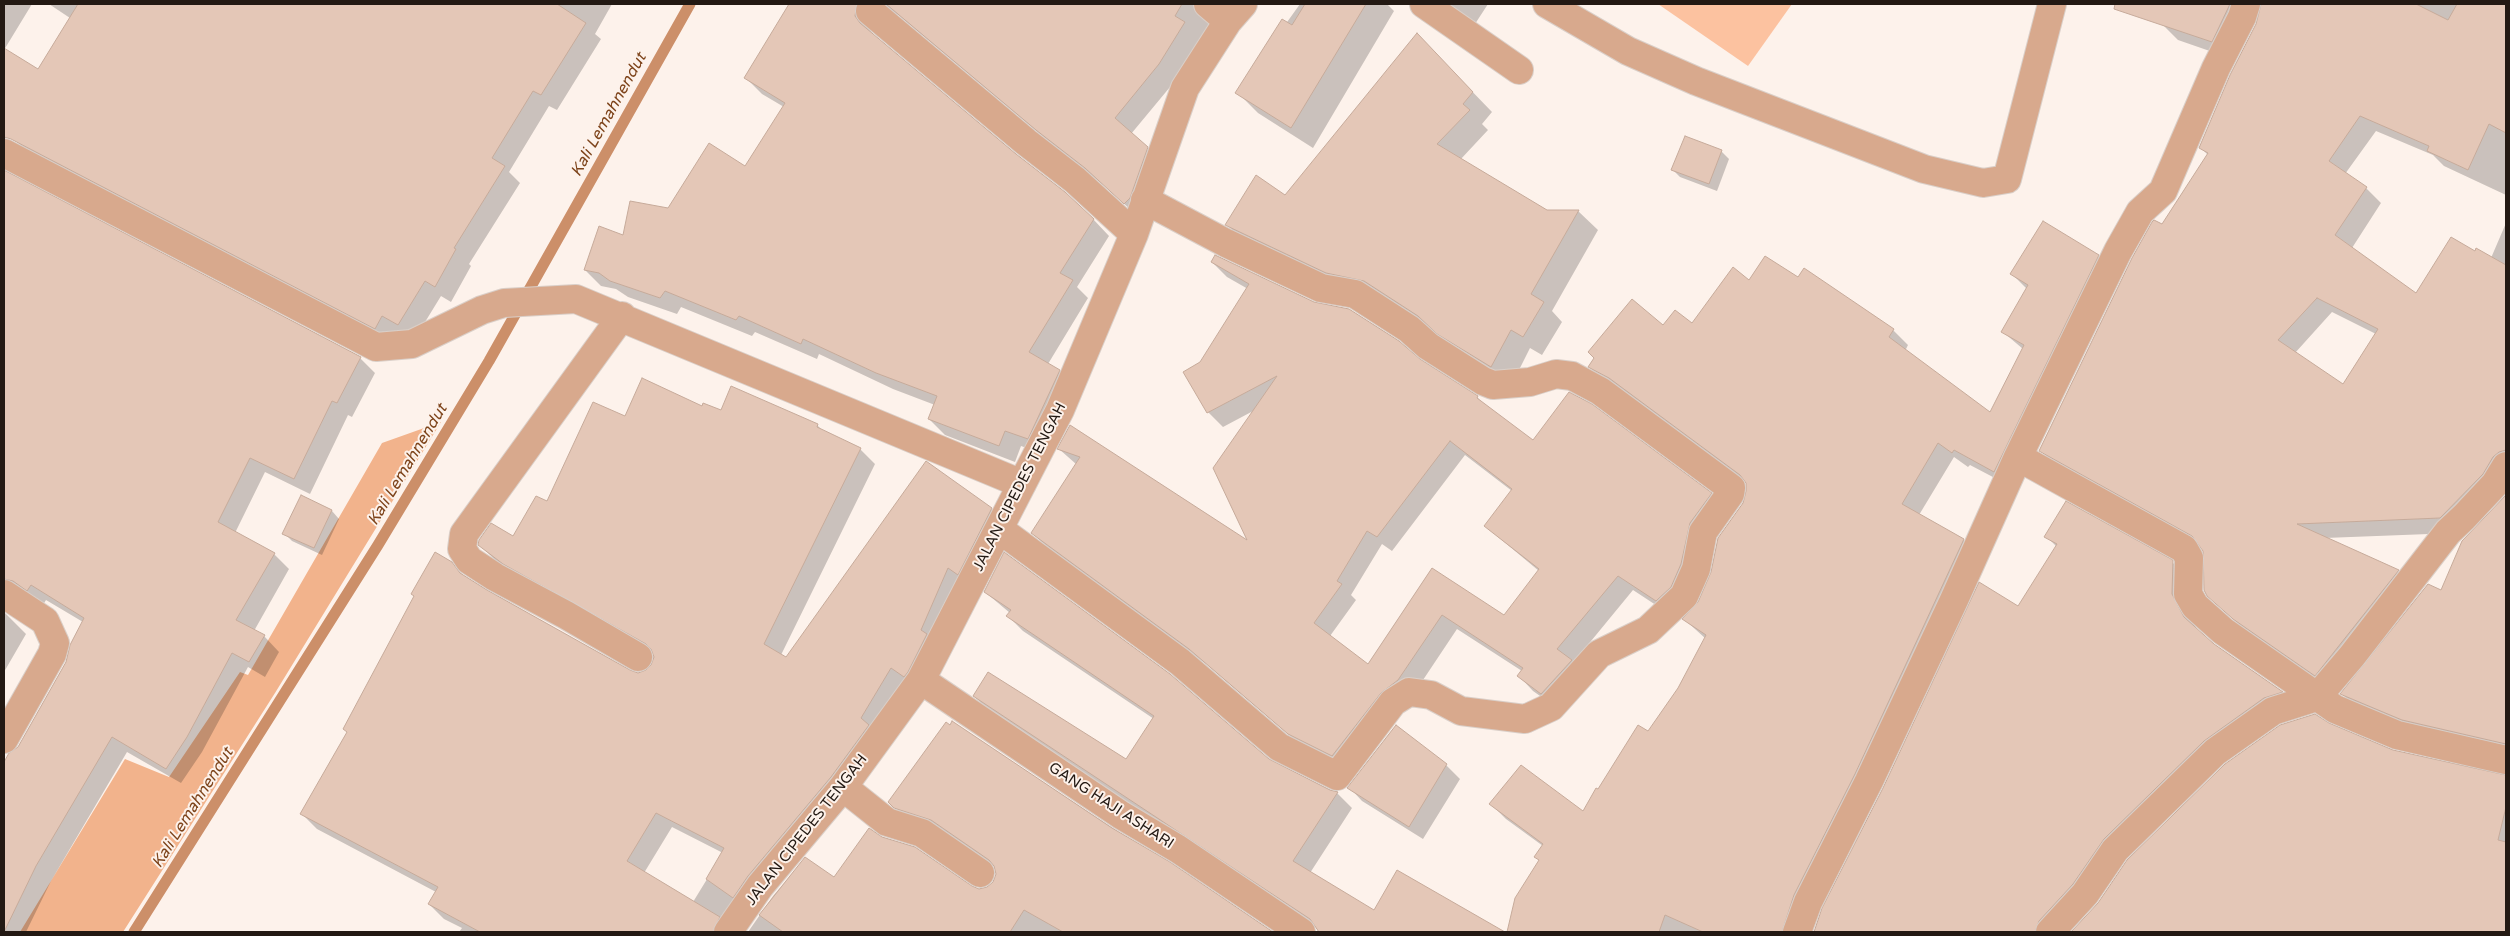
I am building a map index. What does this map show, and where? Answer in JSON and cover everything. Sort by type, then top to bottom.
[{"type":"street","points":[[1208,4],[1235,12]]},
{"type":"street","points":[[1424,4],[1519,70]]},
{"type":"street","points":[[1547,4],[1628,51],[1696,82],[1924,169],[1984,183],[2006,179],[2052,4]]},
{"type":"street","points":[[1796,932],[1808,902],[1869,781],[1950,609],[2018,457],[2118,250],[2140,212],[2163,191],[2216,68],[2242,17],[2246,4]]},
{"type":"street","points":[[870,11],[1026,142],[1075,180],[1134,234]]},
{"type":"street","name":"JALAN CIPEDES TENGAH","points":[[728,932],[760,886],[843,787],[921,680],[1060,410],[1134,234],[1185,88],[1235,12]]},
{"type":"street","points":[[4,153],[376,347],[412,344],[482,310],[504,303],[576,299],[622,316],[1022,484]]},
{"type":"street","points":[[998,529],[1180,662],[1279,747],[1337,776],[1393,702],[1410,692],[1431,695],[1461,711],[1525,719],[1551,707],[1599,654],[1648,630],[1684,596],[1696,569],[1703,532],[1730,494],[1731,488],[1600,391],[1572,376],[1556,374],[1530,382],[1493,385],[1483,381],[1428,346],[1409,330],[1355,294],[1320,288],[1226,243],[1145,200]]},
{"type":"street","points":[[622,316],[464,534],[462,550],[469,560],[495,577],[566,615],[638,657]]},
{"type":"street","points":[[2018,457],[2184,550],[2189,558],[2188,594],[2195,606],[2224,631],[2335,709],[2397,734],[2506,760]]},
{"type":"street","points":[[2050,932],[2085,894],[2115,850],[2215,752],[2273,712],[2317,697],[2352,656],[2448,532],[2495,484],[2506,466]]},
{"type":"street","points":[[4,594],[45,621],[55,643],[52,654],[4,739]]},
{"type":"street","name":"GANG HAJI ASHARI","points":[[921,680],[1121,815],[1178,849],[1301,932]]},
{"type":"street","points":[[843,787],[887,822],[922,833],[980,873]]},
{"type":"shaded area","points":[[1658,4],[1792,4],[1748,66]]},
{"type":"shaded area","points":[[441,422],[275,693],[123,932],[20,932],[125,759],[169,777],[240,672],[248,675],[382,443]]},
{"type":"building","points":[[78,4],[557,4],[586,23],[541,95],[533,91],[492,158],[505,166],[454,248],[456,249],[435,287],[425,281],[398,325],[382,316],[375,329],[4,137],[4,48],[38,69]]},
{"type":"building","points":[[789,4],[857,4],[855,16],[860,23],[1016,154],[1065,192],[1094,219],[1060,273],[1073,280],[1029,352],[1060,370],[1028,439],[1005,431],[999,446],[928,419],[937,396],[876,373],[803,339],[801,344],[739,316],[736,320],[665,291],[660,298],[610,281],[599,273],[584,270],[599,226],[623,235],[630,201],[668,208],[709,143],[745,166],[785,103],[744,78]]},
{"type":"building","points":[[886,4],[1182,4],[1175,16],[1185,22],[1159,64],[1115,118],[1148,147],[1130,198],[1124,204],[1085,168],[1036,130]]},
{"type":"building","points":[[1305,4],[1366,4],[1291,128],[1235,93],[1282,19],[1292,25]]},
{"type":"building","points":[[2115,4],[2230,4],[2212,42],[2114,9]]},
{"type":"building","points":[[2261,4],[2416,4],[2448,20],[2457,4],[2506,4],[2506,133],[2489,124],[2468,170],[2427,151],[2429,146],[2360,116],[2329,161],[2367,187],[2335,235],[2416,293],[2451,237],[2475,251],[2476,248],[2506,265],[2506,450],[2499,452],[2493,457],[2483,474],[2440,518],[2297,524],[2399,570],[2315,676],[2233,619],[2207,596],[2204,590],[2203,551],[2192,536],[2039,451],[2132,258],[2152,222],[2154,220],[2162,224],[2208,153],[2199,148],[2230,75],[2256,24]],"holes":[[[2317,298],[2378,329],[2343,384],[2278,340]]]},
{"type":"building","points":[[1417,33],[1473,92],[1463,104],[1470,110],[1437,144],[1547,210],[1579,210],[1531,294],[1544,302],[1523,337],[1511,330],[1491,367],[1437,334],[1418,316],[1364,281],[1326,273],[1225,225],[1256,175],[1285,195]]},
{"type":"building","points":[[1685,136],[1722,150],[1709,184],[1671,170]]},
{"type":"building","points":[[4,170],[361,357],[337,403],[332,401],[294,479],[250,458],[218,522],[275,553],[236,620],[265,635],[249,662],[232,653],[187,737],[166,769],[112,737],[36,866],[4,932],[4,762],[9,753],[18,747],[66,662],[70,645],[84,618],[31,585],[27,591],[13,581],[4,579]]},
{"type":"building","points":[[2043,221],[2099,255],[1994,472],[1954,450],[1952,453],[1938,443],[1902,504],[1964,539],[1855,774],[1794,895],[1782,932],[1703,932],[1665,915],[1659,932],[1507,932],[1515,898],[1539,860],[1534,857],[1543,844],[1489,804],[1521,765],[1583,811],[1638,725],[1648,731],[1678,688],[1706,635],[1682,619],[1698,602],[1711,572],[1718,538],[1743,503],[1746,491],[1746,483],[1740,475],[1609,378],[1588,367],[1594,358],[1588,352],[1632,299],[1663,325],[1675,310],[1692,323],[1733,267],[1749,280],[1765,256],[1798,277],[1804,268],[1894,329],[1889,337],[1990,412],[2024,345],[2001,332],[2028,285],[2010,274]]},
{"type":"building","points":[[1215,255],[1314,302],[1349,309],[1399,341],[1420,359],[1478,396],[1477,398],[1533,440],[1569,392],[1592,404],[1712,493],[1690,523],[1681,564],[1671,587],[1656,601],[1618,576],[1557,649],[1572,660],[1541,694],[1517,676],[1523,668],[1442,615],[1398,680],[1381,693],[1332,756],[1288,734],[1189,649],[1031,533],[1080,457],[1057,449],[1070,425],[1247,540],[1213,468],[1277,376],[1207,413],[1183,372],[1200,362],[1249,284],[1211,262]],"holes":[[[1450,441],[1512,489],[1484,526],[1539,569],[1504,615],[1432,568],[1368,664],[1314,623],[1342,584],[1337,581],[1367,531],[1377,537]]]},
{"type":"building","points":[[642,378],[702,406],[703,403],[721,410],[731,386],[818,424],[817,427],[861,448],[764,644],[786,657],[926,461],[992,508],[958,575],[948,568],[921,630],[927,634],[908,672],[904,677],[891,668],[861,718],[869,725],[831,777],[748,876],[733,898],[706,879],[724,848],[656,813],[627,861],[720,917],[713,932],[480,932],[428,904],[438,887],[300,814],[347,732],[343,729],[414,596],[411,594],[435,552],[452,562],[460,573],[487,590],[630,670],[638,673],[646,670],[651,665],[654,657],[651,649],[646,644],[503,564],[478,545],[479,540],[491,523],[513,536],[536,496],[547,501],[593,402],[625,416]]},
{"type":"building","points":[[301,495],[332,510],[314,548],[282,534]]},
{"type":"building","points":[[2506,495],[2506,744],[2402,720],[2340,694],[2428,584],[2441,590],[2462,541]]},
{"type":"building","points":[[2066,501],[2173,560],[2172,594],[2184,617],[2214,644],[2283,692],[2264,698],[2204,741],[2104,839],[2073,884],[2039,921],[2035,932],[1814,932],[1822,908],[1883,788],[1979,582],[2018,606],[2057,544],[2044,537]]},
{"type":"building","points":[[1004,552],[1170,674],[1269,759],[1330,790],[1338,792],[1293,861],[1374,910],[1397,870],[1505,932],[1319,932],[1310,919],[973,696],[988,672],[1126,759],[1154,716],[1006,616],[1011,610],[984,592]]},
{"type":"building","points":[[2315,714],[2329,723],[2393,750],[2506,775],[2506,807],[2498,840],[2506,842],[2506,932],[2071,932],[2098,903],[2127,860],[2225,764],[2280,725]]},
{"type":"building","points":[[952,721],[1112,828],[1170,862],[1273,932],[1063,932],[1024,910],[1010,932],[783,932],[759,915],[805,857],[834,877],[869,828],[882,837],[915,847],[972,886],[979,889],[987,887],[993,882],[996,874],[994,866],[989,860],[931,820],[894,808],[888,802],[946,722],[950,725]]},
{"type":"building","points":[[1396,725],[1447,764],[1409,827],[1347,788]]},
{"type":"waterway","name":"Kali Lemahnendut","points":[[134,932],[378,545],[489,361],[690,4]]}]
